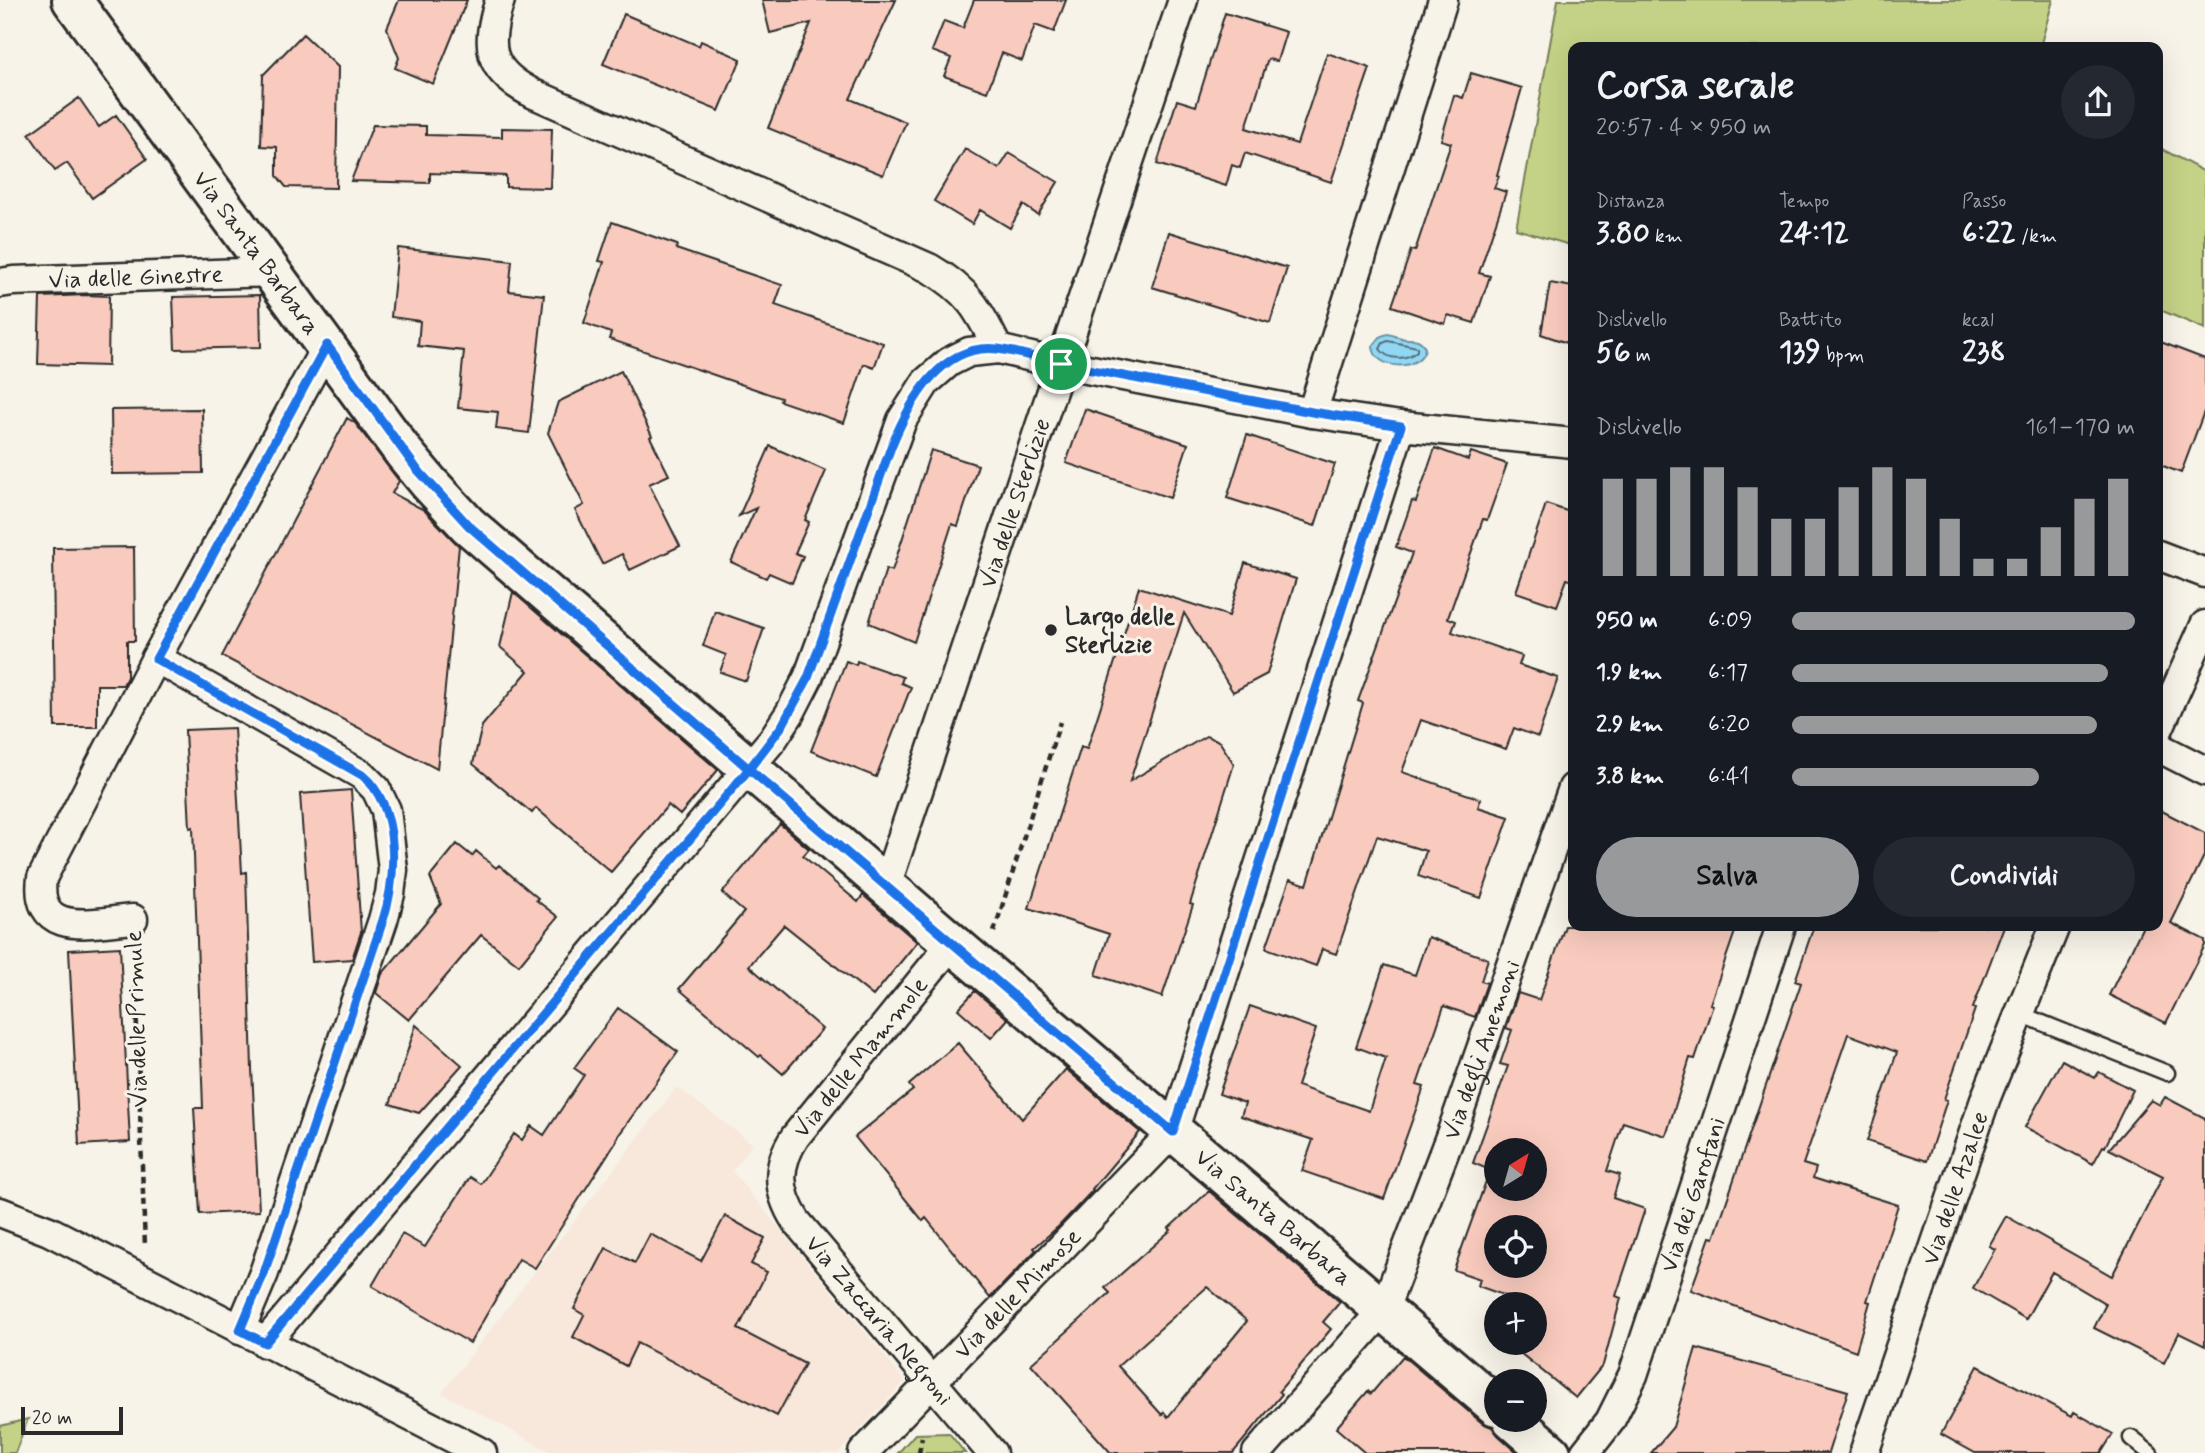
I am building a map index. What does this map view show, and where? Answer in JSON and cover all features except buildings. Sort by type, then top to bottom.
[{"type":"street","name":"Via Santa Barbara","points":[[72,0],[410,460],[461,519],[952,943],[1484,1396]]},
{"type":"street","points":[[500,0],[491,29],[491,51],[496,62],[512,81],[534,94],[929,268],[947,279],[971,300],[982,315],[998,349]]},
{"type":"street","name":"Via delle Sterlizie","points":[[887,886],[1182,0]]},
{"type":"street","points":[[1312,412],[1443,0]]},
{"type":"street","name":"Via delle Ginestre","points":[[0,283],[272,272]]},
{"type":"street","name":"Via delle Primule","points":[[133,919],[74,923],[59,921],[42,903],[41,888],[45,870],[327,345]]},
{"type":"street","points":[[252,1337],[749,769],[782,726],[808,678],[891,447],[909,406],[926,382],[949,362],[969,352],[998,349],[1061,364],[1312,412],[1401,426],[1568,443]]},
{"type":"street","points":[[1173,1132],[1401,426]]},
{"type":"street","points":[[2163,557],[2205,573]]},
{"type":"street","points":[[2163,719],[2205,625]]},
{"type":"street","points":[[156,659],[362,775],[376,789],[384,804],[391,846],[392,880],[383,920],[264,1273],[252,1337]]},
{"type":"street","points":[[2163,750],[2205,771]]},
{"type":"street","name":"Via degli Anemoni","points":[[1384,1309],[1453,1129],[1568,802]]},
{"type":"street","name":"Via dei Garofani","points":[[1585,1453],[1610,1421],[1633,1375],[1779,931]]},
{"type":"street","name":"Via delle Azalee","points":[[1864,1453],[1986,1097],[2053,931]]},
{"type":"street","name":"Via delle Mammole","points":[[780,1178],[786,1150],[795,1137],[952,943]]},
{"type":"street","name":"Via delle Mimose","points":[[863,1453],[1173,1132]]},
{"type":"street","name":"Via Zaccaria Negroni","points":[[780,1178],[783,1194],[796,1221],[992,1453]]},
{"type":"street","points":[[0,1212],[49,1231],[482,1453]]},
{"type":"street","points":[[1257,1453],[1384,1309]]},
{"type":"street","points":[[1527,1432],[1551,1453]]},
{"type":"lane","points":[[2020,1014],[2167,1073]]},
{"type":"lane","points":[[2132,1438],[2150,1453]]},
{"type":"path","points":[[983,969],[1060,722]]},
{"type":"path","name":"Via delle Primule","points":[[133,919],[146,1281]]},
{"type":"shaded area","points":[[677,1087],[753,1144],[732,1171],[905,1381],[838,1453],[553,1453],[442,1393]]},
{"type":"green space","points":[[1558,0],[2053,0],[2041,42],[1568,42],[1568,245],[1516,229]]},
{"type":"green space","points":[[2163,150],[2205,172],[2205,329],[2163,311]]},
{"type":"green space","points":[[28,1419],[15,1453],[0,1453],[0,1426]]},
{"type":"green space","points":[[949,1433],[965,1453],[898,1453],[915,1434]]},
{"type":"water","points":[[1388,334],[1419,341],[1425,348],[1422,356],[1407,365],[1389,364],[1381,360],[1375,354],[1373,346],[1381,336]]},
{"type":"place","name":"Largo delle Sterlizie","points":[[1051,630]]},
{"type":"route","points":[[1061,364],[998,349],[977,350],[949,362],[917,393],[891,447],[808,678],[782,726],[749,769],[468,525],[416,468],[327,345],[156,659],[362,775],[376,789],[384,804],[391,846],[392,880],[383,920],[264,1273],[240,1330],[265,1343],[749,769],[1173,1132],[1401,426],[1312,412],[1061,364]]}]
